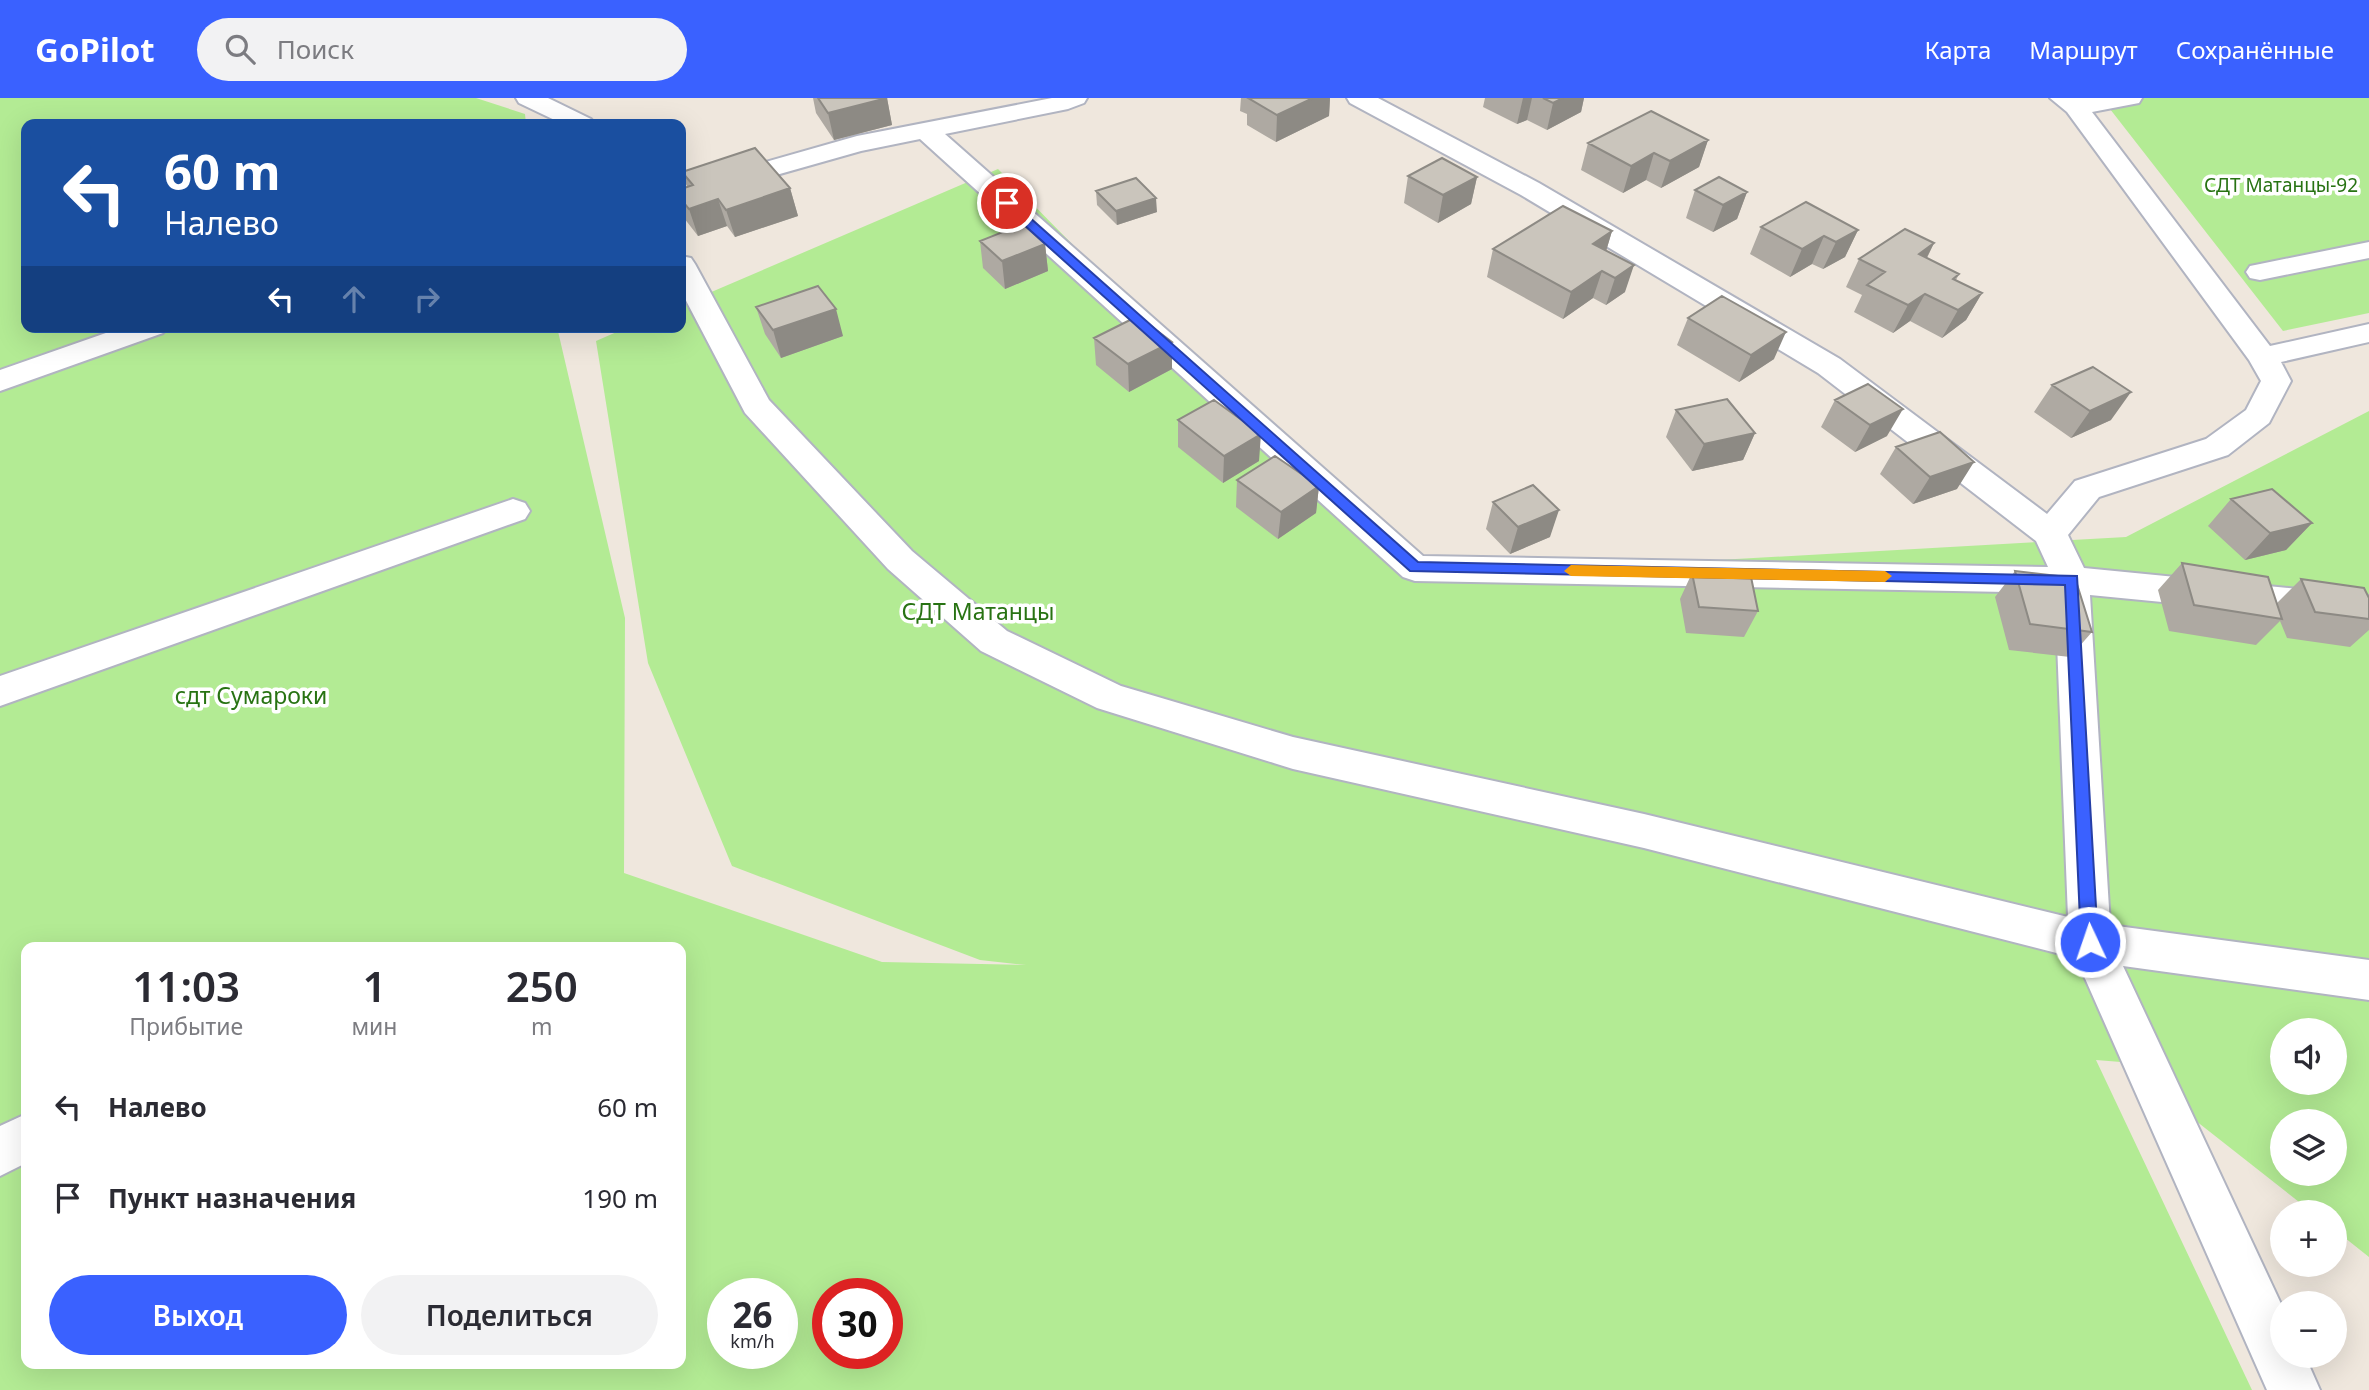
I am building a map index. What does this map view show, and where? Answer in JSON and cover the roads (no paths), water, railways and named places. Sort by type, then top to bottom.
[{"type":"street","points":[[528,98],[572,119]]},
{"type":"street","points":[[686,193],[858,144],[1059,104],[1075,98]]},
{"type":"street","points":[[1359,98],[1530,189],[1829,366],[2050,534],[2072,580],[2090,942],[2294,1390]]},
{"type":"street","points":[[2069,102],[2130,98]]},
{"type":"street","points":[[2050,534],[2087,489],[2217,447],[2258,415],[2276,381],[2263,357],[2069,102]]},
{"type":"street","points":[[926,131],[1415,568],[2072,580],[2369,609]]},
{"type":"street","points":[[2260,272],[2369,250]]},
{"type":"street","points":[[686,274],[755,406],[900,560],[994,641],[1110,698],[1293,753],[1644,831],[2090,942],[2369,980]]},
{"type":"street","points":[[0,381],[136,333]]},
{"type":"street","points":[[2263,357],[2369,333]]},
{"type":"street","points":[[0,691],[513,510]]},
{"type":"street","points":[[0,1152],[21,1140]]},
{"type":"park label","name":"СДТ Матанцы-92","points":[[2281,185]]},
{"type":"park label","name":"СДТ Матанцы","points":[[978,612]]},
{"type":"park label","name":"сдт Сумароки","points":[[251,696]]}]
